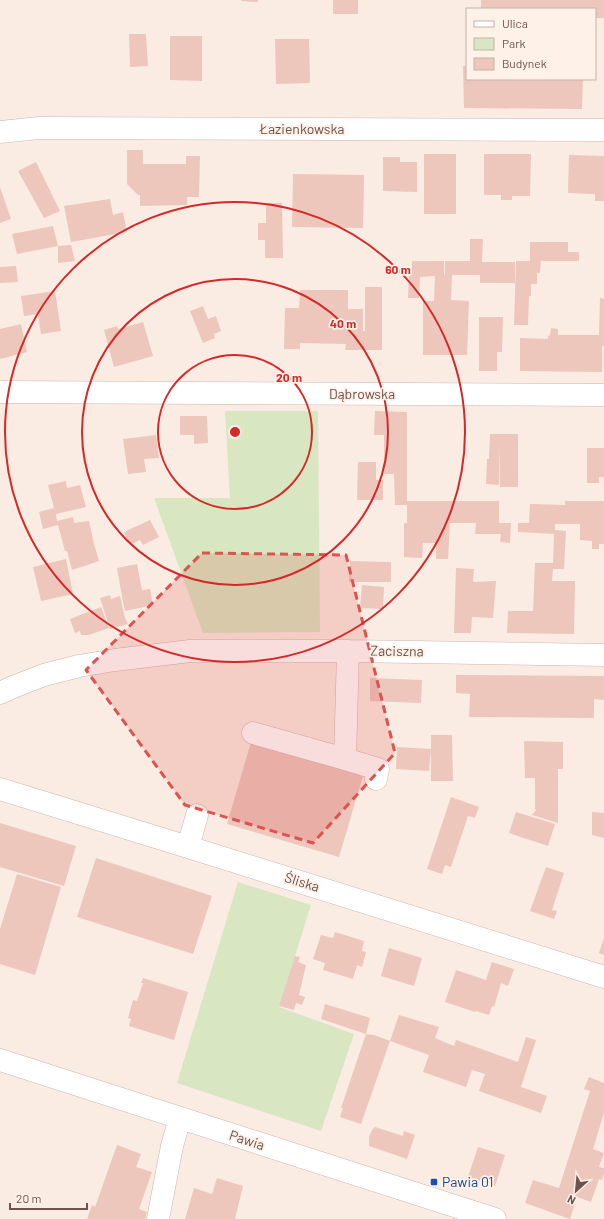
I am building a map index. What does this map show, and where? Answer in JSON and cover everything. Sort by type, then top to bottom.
[{"type":"street","name":"Łazienkowska","points":[[0,132],[40,128],[604,130]]},
{"type":"street","name":"Dąbrowska","points":[[0,392],[604,395]]},
{"type":"street","name":"Zaciszna","points":[[0,693],[13,686],[44,675],[79,666],[190,651],[348,651],[604,655]]},
{"type":"street","points":[[345,759],[348,651]]},
{"type":"street","points":[[253,733],[378,769],[376,779]]},
{"type":"street","name":"Śliska","points":[[0,790],[604,976]]},
{"type":"street","points":[[188,847],[197,815]]},
{"type":"street","name":"Pawia","points":[[0,1060],[495,1219]]},
{"type":"street","points":[[158,1219],[172,1146],[180,1118]]},
{"type":"highlighted area","points":[[202,553],[346,555],[395,753],[313,843],[185,805],[86,670]]},
{"type":"green space","points":[[225,411],[318,411],[320,632],[203,633],[154,498],[230,498]]},
{"type":"green space","points":[[238,882],[311,905],[279,1007],[354,1034],[321,1131],[177,1083]]},
{"type":"building","points":[[258,0],[258,2],[241,1]]},
{"type":"building","points":[[333,0],[358,0],[358,14],[333,14]]},
{"type":"building","points":[[481,0],[604,0],[604,18],[596,18],[596,8],[481,8]]},
{"type":"building","points":[[129,34],[146,34],[148,66],[130,67]]},
{"type":"building","points":[[170,36],[202,36],[202,81],[170,80]]},
{"type":"building","points":[[275,39],[309,39],[310,83],[276,84]]},
{"type":"building","points":[[463,66],[466,66],[466,80],[583,80],[582,109],[464,108]]},
{"type":"building","points":[[127,150],[143,150],[143,164],[186,164],[186,156],[200,156],[199,197],[187,197],[187,205],[140,206],[140,195],[138,195],[127,184]]},
{"type":"building","points":[[424,154],[456,154],[456,214],[424,214]]},
{"type":"building","points":[[484,154],[531,154],[530,196],[512,196],[512,200],[501,200],[501,195],[484,195]]},
{"type":"building","points":[[569,155],[604,156],[604,201],[595,201],[595,194],[568,193]]},
{"type":"building","points":[[383,157],[400,157],[400,162],[417,162],[417,192],[383,191]]},
{"type":"building","points":[[36,162],[60,211],[44,218],[18,171]]},
{"type":"building","points":[[293,174],[364,175],[363,228],[292,227]]},
{"type":"building","points":[[0,187],[11,219],[0,223]]},
{"type":"building","points":[[110,199],[113,215],[123,212],[127,232],[71,242],[64,206]]},
{"type":"building","points":[[266,203],[282,203],[283,258],[265,258],[265,240],[258,240],[258,223],[266,223]]},
{"type":"building","points":[[53,226],[58,246],[17,254],[12,234]]},
{"type":"building","points":[[470,239],[483,239],[482,262],[515,262],[515,283],[480,283],[480,275],[452,275],[451,300],[469,301],[467,355],[423,355],[423,301],[434,301],[435,276],[420,277],[419,298],[408,298],[409,275],[412,275],[412,261],[444,261],[444,275],[445,261],[470,261]]},
{"type":"building","points":[[530,242],[568,242],[568,252],[579,252],[579,261],[541,261],[540,273],[537,273],[537,284],[531,284],[528,325],[514,325],[516,261],[530,261]]},
{"type":"building","points":[[71,245],[75,261],[58,263],[58,246]]},
{"type":"building","points":[[16,266],[18,282],[0,283],[0,267]]},
{"type":"building","points":[[365,287],[382,287],[382,350],[345,350],[346,344],[300,343],[300,349],[284,349],[285,308],[299,308],[300,290],[348,290],[348,309],[363,309],[363,331],[365,331]]},
{"type":"building","points":[[55,291],[61,331],[41,334],[38,314],[24,316],[21,296]]},
{"type":"building","points":[[600,298],[604,299],[604,346],[602,346],[602,372],[520,371],[520,338],[548,339],[551,328],[558,329],[558,335],[599,335]]},
{"type":"building","points":[[203,306],[208,319],[216,316],[221,331],[214,334],[215,338],[203,343],[190,311]]},
{"type":"building","points":[[479,317],[503,317],[502,352],[497,352],[497,371],[479,371]]},
{"type":"building","points":[[143,322],[153,356],[114,367],[104,330],[117,326],[118,329]]},
{"type":"building","points":[[21,324],[27,352],[0,359],[0,329]]},
{"type":"building","points":[[375,411],[407,412],[407,501],[499,501],[499,523],[511,523],[510,543],[500,542],[501,534],[475,534],[476,523],[450,523],[448,559],[436,559],[436,543],[423,543],[422,558],[404,557],[404,523],[407,523],[407,505],[395,505],[394,474],[384,474],[384,435],[374,435]]},
{"type":"building","points":[[180,416],[207,416],[208,443],[194,444],[194,435],[180,435]]},
{"type":"building","points":[[490,434],[518,434],[518,487],[500,487],[500,446],[499,485],[486,484]]},
{"type":"building","points":[[156,435],[159,458],[144,459],[146,472],[128,474],[123,439]]},
{"type":"building","points":[[587,448],[604,448],[604,477],[599,477],[599,483],[587,483]]},
{"type":"building","points":[[358,462],[376,462],[376,480],[383,480],[383,500],[357,500]]},
{"type":"building","points":[[66,481],[67,488],[80,485],[86,507],[56,514],[57,521],[73,517],[74,523],[89,521],[99,561],[72,570],[58,525],[43,529],[39,512],[54,508],[48,485]]},
{"type":"building","points":[[565,501],[604,501],[604,544],[599,544],[599,549],[592,549],[592,541],[580,540],[580,524],[555,524],[555,530],[566,531],[564,569],[553,569],[552,581],[575,581],[574,634],[507,633],[508,611],[533,611],[535,563],[553,563],[554,534],[518,532],[518,523],[529,523],[530,504],[565,505]]},
{"type":"building","points":[[150,520],[159,537],[143,545],[140,540],[130,545],[124,532]]},
{"type":"building","points":[[66,559],[73,594],[41,601],[33,567]]},
{"type":"building","points":[[350,561],[391,562],[391,582],[349,582]]},
{"type":"building","points":[[137,564],[142,590],[150,589],[153,605],[125,611],[117,568]]},
{"type":"building","points":[[456,568],[474,569],[473,582],[496,581],[493,618],[472,617],[471,633],[454,633]]},
{"type":"building","points":[[362,585],[384,587],[383,609],[360,608]]},
{"type":"building","points":[[110,595],[111,599],[120,596],[125,618],[128,624],[110,629],[100,598]]},
{"type":"building","points":[[101,607],[109,628],[89,635],[81,635],[80,631],[75,633],[70,619]]},
{"type":"building","points":[[456,675],[604,676],[604,700],[594,699],[594,718],[469,717],[470,694],[456,693]]},
{"type":"building","points":[[370,678],[422,680],[421,703],[370,701]]},
{"type":"building","points":[[431,735],[452,735],[453,781],[431,781]]},
{"type":"building","points":[[524,741],[563,742],[563,769],[558,769],[558,823],[532,815],[536,810],[535,778],[525,778]]},
{"type":"building","points":[[251,742],[363,776],[339,857],[227,824]]},
{"type":"building","points":[[397,747],[431,749],[429,771],[396,769]]},
{"type":"building","points":[[451,797],[479,807],[475,818],[468,816],[451,867],[445,865],[442,874],[427,869]]},
{"type":"building","points":[[516,812],[555,824],[548,846],[509,833]]},
{"type":"building","points":[[592,812],[604,813],[604,838],[592,835]]},
{"type":"building","points":[[0,823],[76,846],[64,886],[0,867]]},
{"type":"building","points":[[96,858],[212,896],[193,954],[77,917]]},
{"type":"building","points":[[546,867],[564,873],[552,910],[557,911],[554,919],[530,911]]},
{"type":"building","points":[[17,874],[61,887],[35,975],[0,964],[0,929]]},
{"type":"building","points":[[335,932],[364,941],[362,951],[366,952],[362,967],[357,965],[353,979],[323,970],[325,963],[313,959],[321,935],[333,938]]},
{"type":"building","points":[[604,938],[604,955],[599,953]]},
{"type":"building","points":[[389,948],[422,958],[414,986],[381,976]]},
{"type":"building","points":[[295,956],[300,957],[298,962],[306,965],[299,995],[305,997],[302,1005],[296,1003],[294,1010],[279,1006]]},
{"type":"building","points":[[492,962],[514,969],[508,986],[501,983],[494,1007],[492,1006],[489,1015],[445,1002],[456,970],[486,980]]},
{"type":"building","points":[[143,978],[188,992],[174,1040],[129,1026],[131,1019],[128,1018],[133,1000],[137,1001],[143,983],[141,983]]},
{"type":"building","points":[[325,1004],[370,1018],[366,1034],[321,1019]]},
{"type":"building","points":[[399,1015],[439,1027],[435,1038],[454,1046],[456,1040],[518,1062],[526,1037],[536,1040],[521,1087],[547,1096],[541,1113],[479,1091],[485,1074],[472,1070],[466,1087],[423,1072],[429,1055],[390,1041]]},
{"type":"building","points":[[366,1034],[374,1035],[390,1041],[361,1124],[340,1117],[343,1108],[341,1108]]},
{"type":"building","points":[[589,1077],[604,1083],[604,1113],[593,1149],[604,1153],[599,1167],[604,1168],[604,1173],[602,1180],[599,1179],[591,1202],[577,1197],[570,1219],[525,1203],[533,1180],[559,1188],[590,1091],[584,1089]]},
{"type":"building","points":[[375,1127],[403,1136],[404,1131],[415,1135],[407,1159],[369,1146],[369,1137]]},
{"type":"building","points":[[117,1145],[141,1154],[136,1167],[152,1172],[139,1209],[147,1212],[145,1219],[87,1219],[92,1205],[95,1207]]},
{"type":"building","points":[[478,1147],[505,1155],[495,1186],[468,1177]]},
{"type":"building","points":[[217,1178],[243,1186],[235,1219],[185,1219],[194,1188],[212,1194]]},
{"type":"place","name":"Pawia 01","points":[[434,1182]]}]
